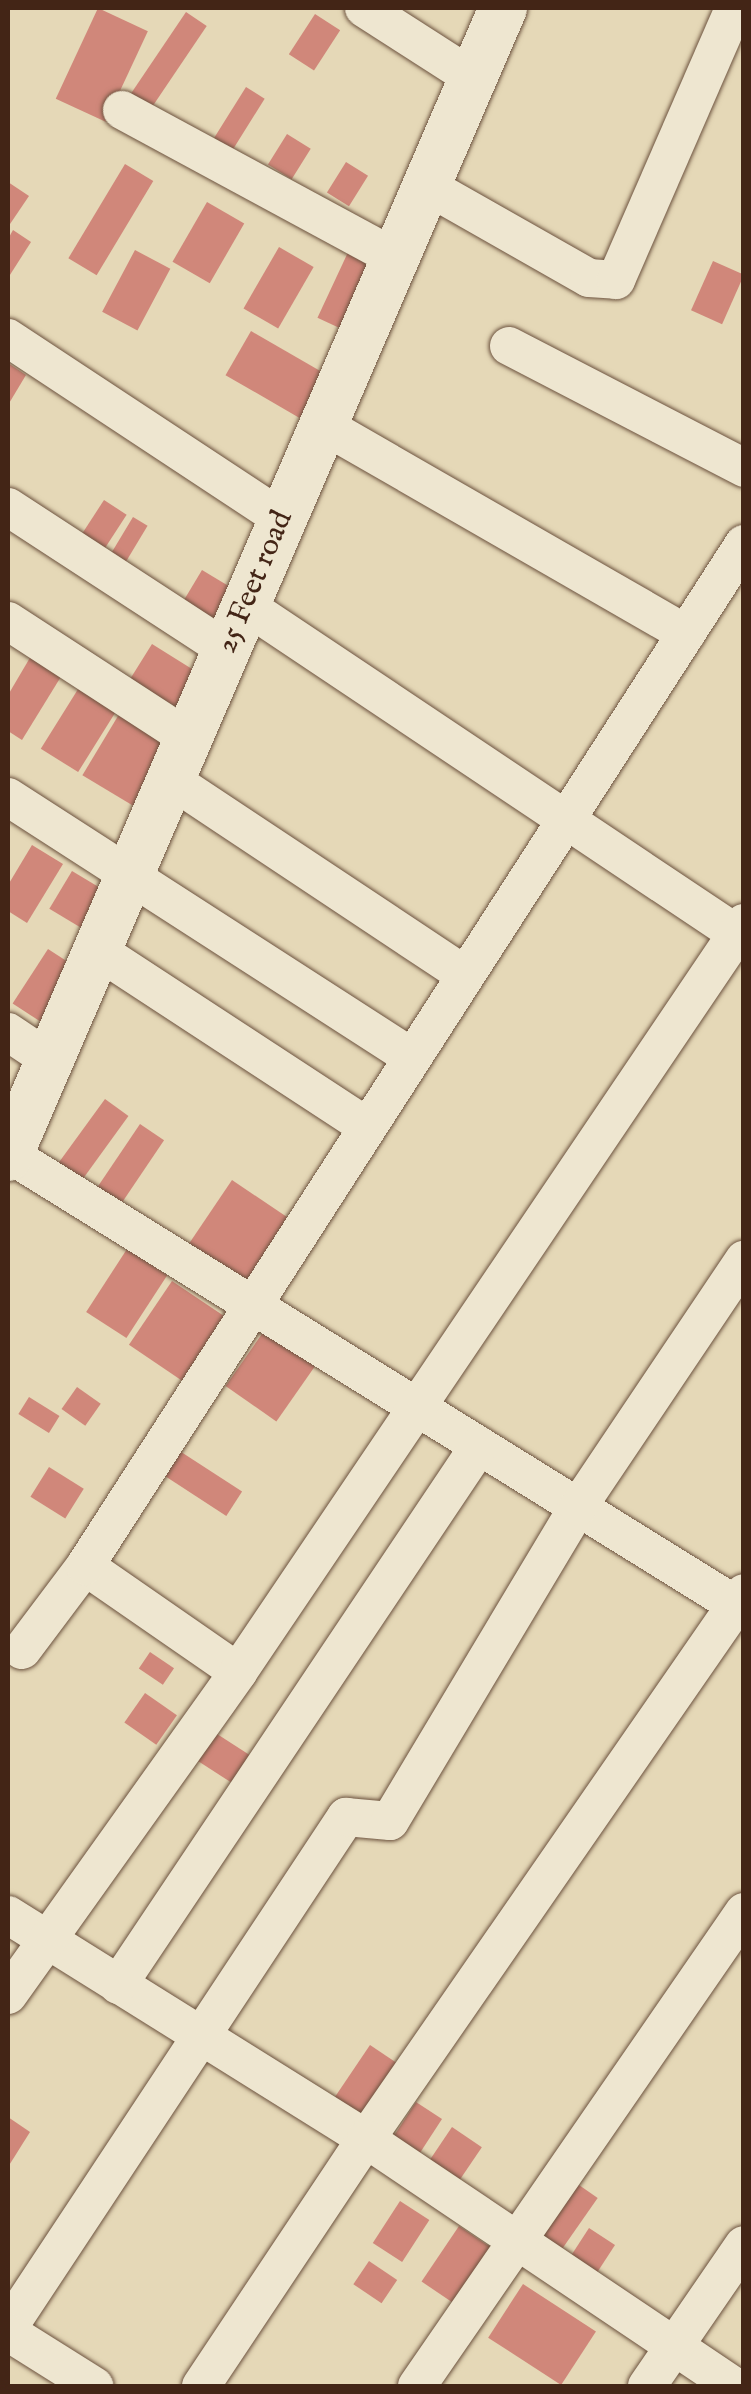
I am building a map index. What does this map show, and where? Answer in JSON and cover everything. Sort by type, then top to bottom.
[{"type":"street","points":[[364,8],[473,78]]},
{"type":"street","name":"25 Feet road","points":[[8,1156],[503,8]]},
{"type":"street","points":[[426,186],[589,278],[616,280],[734,8]]},
{"type":"street","points":[[122,110],[396,258]]},
{"type":"street","points":[[8,338],[282,519]]},
{"type":"street","points":[[509,346],[744,468]]},
{"type":"street","points":[[323,425],[686,634]]},
{"type":"street","points":[[8,507],[226,649]]},
{"type":"street","points":[[12,1654],[85,1566],[410,1056],[744,544]]},
{"type":"street","points":[[8,1994],[238,1672],[740,929],[565,819],[245,605]]},
{"type":"street","points":[[8,622],[463,974]]},
{"type":"street","points":[[8,797],[410,1056]]},
{"type":"street","points":[[97,950],[366,1126]]},
{"type":"street","points":[[8,1032],[50,1060]]},
{"type":"street","points":[[8,1156],[578,1508],[741,1603],[366,2139],[200,2386]]},
{"type":"street","points":[[94,2386],[8,2330],[204,2039],[346,1817],[390,1821],[578,1508],[744,1260]]},
{"type":"street","points":[[118,1985],[479,1446]]},
{"type":"street","points":[[85,1566],[238,1672]]},
{"type":"street","points":[[417,2386],[514,2239],[744,1912]]},
{"type":"street","points":[[8,1916],[366,2139],[734,2386]]},
{"type":"street","points":[[648,2386],[672,2345],[744,2244]]},
{"type":"building","points":[[98,8],[148,31],[106,122],[56,99]]},
{"type":"building","points":[[186,12],[207,26],[148,113],[127,99]]},
{"type":"building","points":[[315,14],[340,30],[314,71],[289,54]]},
{"type":"building","points":[[246,87],[265,99],[230,154],[212,142]]},
{"type":"building","points":[[287,134],[311,149],[292,179],[268,165]]},
{"type":"building","points":[[346,162],[368,176],[349,206],[327,193]]},
{"type":"building","points":[[125,164],[153,181],[97,275],[68,258]]},
{"type":"building","points":[[8,182],[29,196],[8,227]]},
{"type":"building","points":[[207,202],[244,224],[210,283],[173,262]]},
{"type":"building","points":[[13,230],[31,242],[8,278],[8,239]]},
{"type":"building","points":[[279,247],[314,267],[278,328],[244,308]]},
{"type":"building","points":[[350,248],[384,264],[352,334],[317,318]]},
{"type":"building","points":[[135,250],[170,269],[137,331],[102,312]]},
{"type":"building","points":[[713,261],[744,275],[722,324],[691,310]]},
{"type":"building","points":[[251,331],[325,374],[300,418],[226,375]]},
{"type":"building","points":[[8,363],[26,375],[8,405]]},
{"type":"building","points":[[104,500],[127,515],[96,563],[73,548]]},
{"type":"building","points":[[133,517],[148,526],[118,575],[104,566]]},
{"type":"building","points":[[202,570],[242,594],[222,628],[182,603]]},
{"type":"building","points":[[152,644],[209,680],[187,714],[130,679]]},
{"type":"building","points":[[31,656],[62,675],[22,740],[8,731],[8,695]]},
{"type":"building","points":[[80,686],[117,709],[78,772],[41,749]]},
{"type":"building","points":[[121,711],[180,747],[142,811],[82,775]]},
{"type":"building","points":[[32,845],[63,864],[27,923],[8,911],[8,885]]},
{"type":"building","points":[[72,871],[116,897],[93,935],[49,909]]},
{"type":"building","points":[[48,949],[82,971],[46,1025],[13,1004]]},
{"type":"building","points":[[105,1099],[128,1116],[80,1182],[57,1165]]},
{"type":"building","points":[[140,1124],[164,1140],[120,1206],[96,1189]]},
{"type":"building","points":[[232,1180],[289,1219],[246,1282],[189,1244]]},
{"type":"building","points":[[127,1249],[167,1275],[126,1338],[86,1312]]},
{"type":"building","points":[[172,1281],[233,1322],[189,1386],[129,1345]]},
{"type":"building","points":[[264,1331],[315,1367],[276,1421],[226,1386]]},
{"type":"building","points":[[77,1387],[101,1404],[85,1426],[62,1409]]},
{"type":"building","points":[[29,1397],[60,1416],[49,1433],[18,1414]]},
{"type":"building","points":[[175,1448],[242,1492],[226,1516],[159,1472]]},
{"type":"building","points":[[49,1467],[84,1489],[65,1518],[30,1497]]},
{"type":"building","points":[[150,1652],[174,1668],[163,1685],[139,1669]]},
{"type":"building","points":[[145,1693],[177,1715],[156,1745],[124,1722]]},
{"type":"building","points":[[214,1732],[249,1755],[231,1783],[196,1760]]},
{"type":"building","points":[[370,2045],[403,2067],[366,2123],[333,2101]]},
{"type":"building","points":[[416,2102],[442,2119],[415,2160],[389,2143]]},
{"type":"building","points":[[8,2117],[30,2132],[8,2167]]},
{"type":"building","points":[[452,2127],[482,2147],[456,2186],[426,2166]]},
{"type":"building","points":[[569,2178],[598,2198],[558,2255],[529,2235]]},
{"type":"building","points":[[400,2201],[429,2220],[402,2262],[373,2243]]},
{"type":"building","points":[[459,2226],[493,2249],[456,2304],[422,2282]]},
{"type":"building","points":[[589,2228],[615,2245],[595,2276],[569,2259]]},
{"type":"building","points":[[369,2261],[397,2280],[382,2303],[353,2284]]},
{"type":"building","points":[[523,2284],[596,2331],[561,2385],[488,2338]]}]
